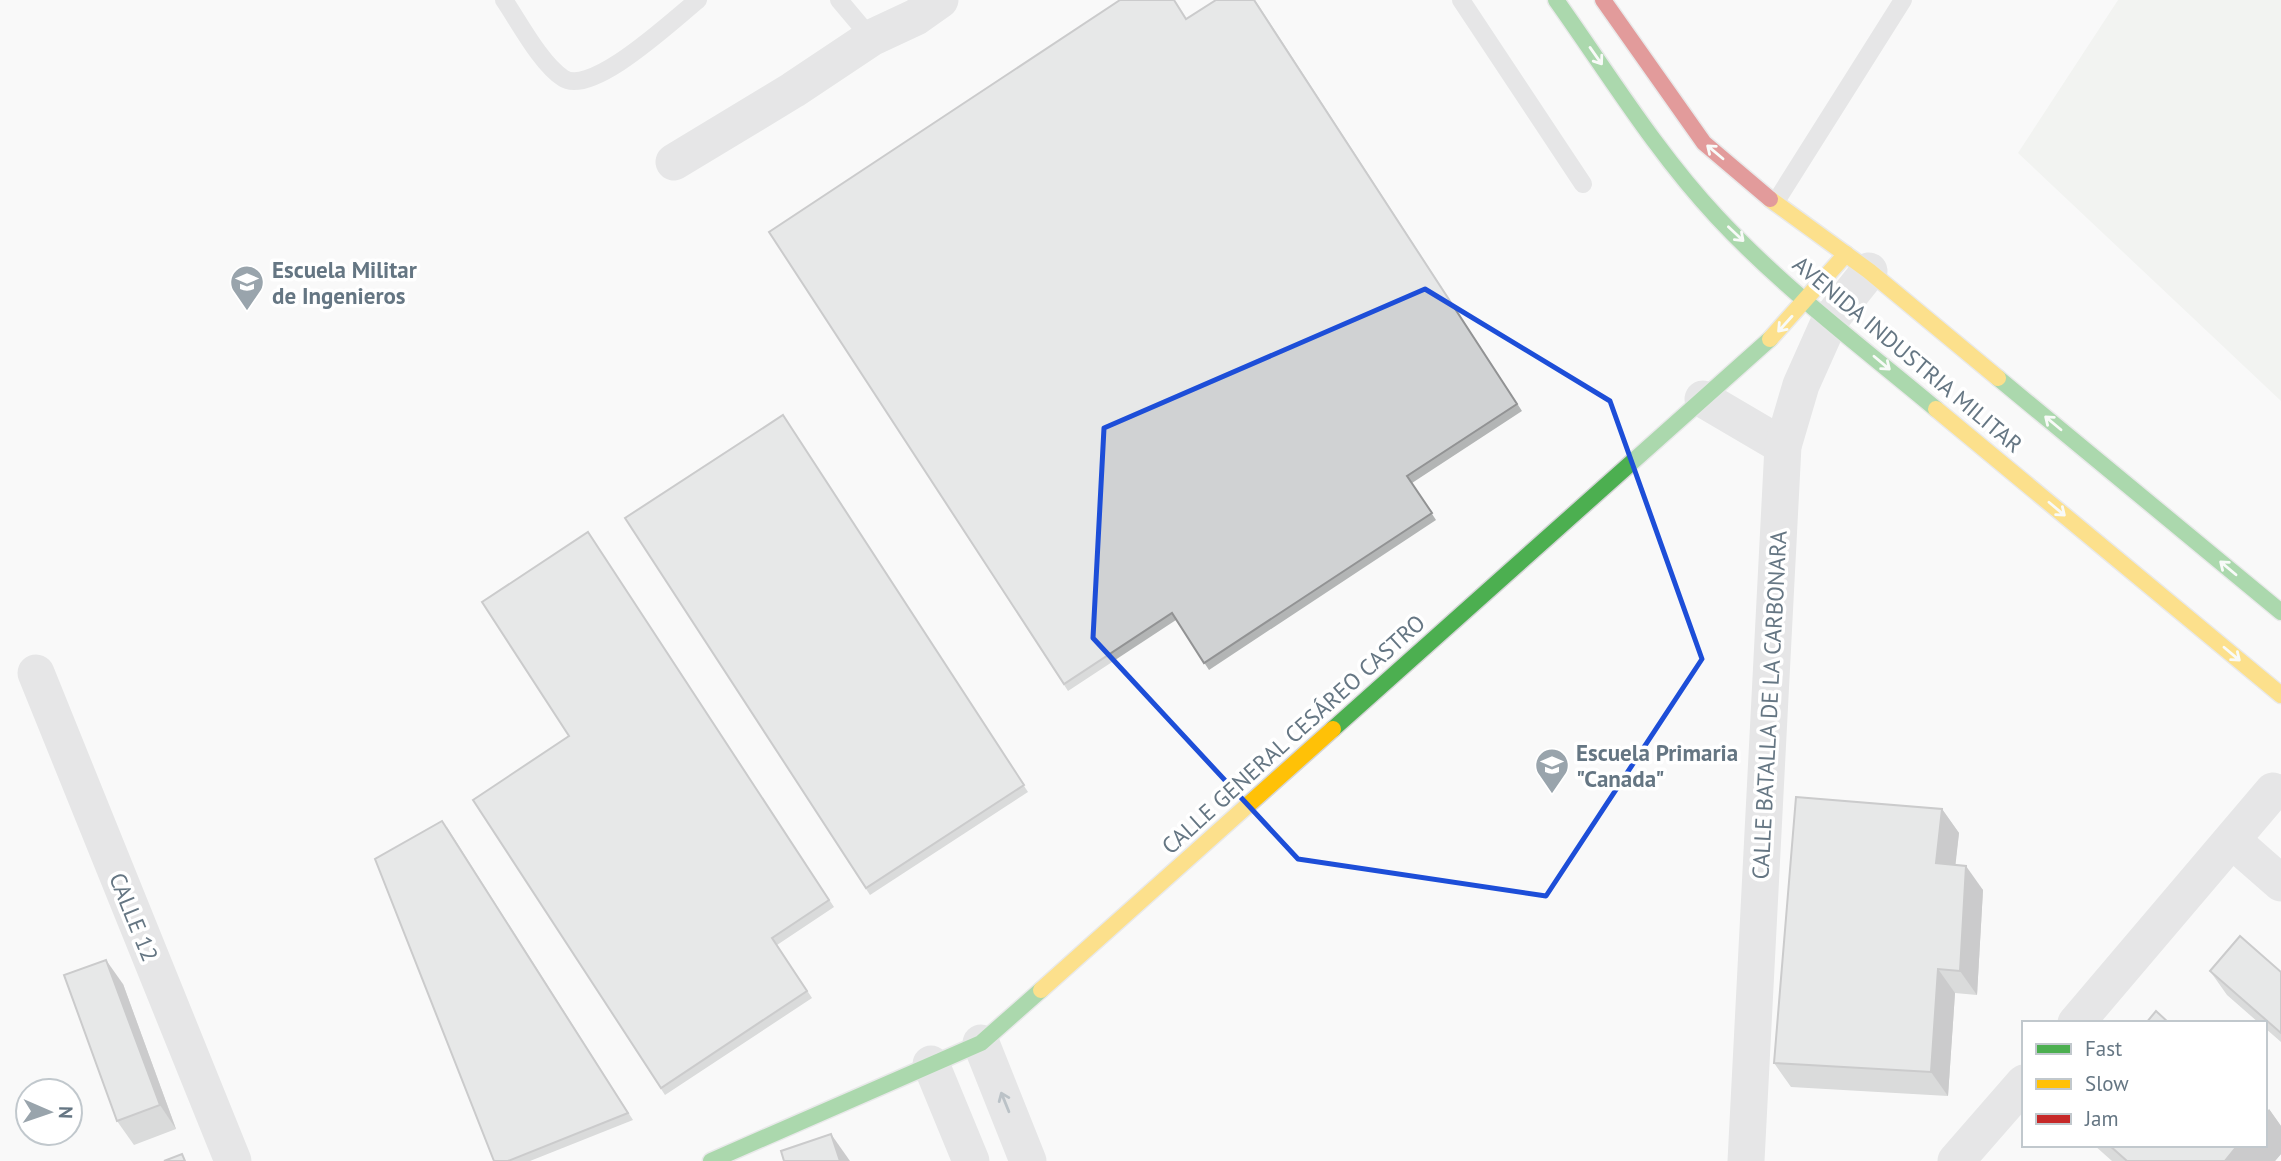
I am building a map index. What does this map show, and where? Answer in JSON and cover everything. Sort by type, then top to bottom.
[{"type":"main road","name":"AVENIDA INDUSTRIA MILITAR","points":[[1556,0],[1666,155],[1717,217],[1818,310],[2281,695]]},
{"type":"main road","name":"AVENIDA INDUSTRIA MILITAR","points":[[1603,0],[1704,143],[1775,203],[1858,263],[2281,611]]},
{"type":"main road","name":"CALLE GENERAL CESÁREO CASTRO","points":[[711,1161],[981,1042],[1777,333],[1818,310]]},
{"type":"street","points":[[674,162],[793,90],[871,38],[916,17],[940,0]]},
{"type":"street","name":"CALLE BATALLA DE LA CARBONARA","points":[[1746,1161],[1783,446],[1801,385],[1818,310],[1858,263]]},
{"type":"street","points":[[1716,387],[1783,446]]},
{"type":"street","name":"CALLE 12","points":[[36,673],[233,1161]]},
{"type":"street","points":[[2078,1021],[2234,841],[2273,792]]},
{"type":"street","points":[[2234,841],[2281,883]]},
{"type":"street","points":[[981,1042],[1028,1161]]},
{"type":"street","points":[[931,1064],[971,1161]]},
{"type":"street","points":[[1956,1161],[2022,1085]]},
{"type":"lane","points":[[504,0],[553,69],[564,80],[578,83],[606,72],[698,0]]},
{"type":"lane","points":[[839,0],[871,38]]},
{"type":"lane","points":[[1461,0],[1583,184]]},
{"type":"lane","points":[[1775,203],[1903,0]]},
{"type":"highlighted area","points":[[1425,289],[1610,401],[1702,659],[1546,896],[1298,859],[1093,638],[1104,428]]},
{"type":"shaded area","points":[[2118,0],[2281,0],[2281,401],[2018,153]]},
{"type":"building","points":[[1120,0],[1174,0],[1186,19],[1216,0],[1254,0],[1517,404],[1407,476],[1432,513],[1204,663],[1172,613],[1064,684],[769,232]]},
{"type":"building","points":[[783,415],[1024,785],[866,888],[625,518]]},
{"type":"building","points":[[588,532],[829,900],[772,938],[807,991],[661,1088],[473,800],[569,736],[482,602]]},
{"type":"building","points":[[1796,797],[1942,809],[1936,863],[1966,866],[1960,971],[1938,969],[1931,1072],[1774,1063]]},
{"type":"building","points":[[442,821],[628,1113],[508,1161],[494,1161],[375,859]]},
{"type":"building","points":[[2240,936],[2281,972],[2281,1033],[2210,971]]},
{"type":"building","points":[[106,960],[160,1105],[117,1121],[64,975]]},
{"type":"building","points":[[2156,1011],[2167,1021],[2148,1021]]},
{"type":"building","points":[[831,1134],[840,1161],[784,1161],[781,1151]]},
{"type":"building","points":[[2111,1147],[2236,1147],[2225,1161],[2127,1161]]},
{"type":"building","points":[[182,1154],[185,1161],[164,1161]]},
{"type":"traffic: fast","points":[[1556,0],[1673,166],[1717,217],[1796,293],[1936,409]]},
{"type":"traffic: fast","points":[[1333,729],[1770,339]]},
{"type":"traffic: fast","points":[[1998,378],[2281,612]]},
{"type":"traffic: fast","points":[[711,1161],[981,1043],[1041,990]]},
{"type":"traffic: slow","points":[[1770,199],[1869,271],[1998,378]]},
{"type":"traffic: slow","points":[[1770,339],[1846,254]]},
{"type":"traffic: slow","points":[[1936,409],[2281,695]]},
{"type":"traffic: slow","points":[[1041,990],[1333,729]]},
{"type":"traffic: jam","points":[[1603,0],[1704,143],[1770,199]]},
{"type":"place","name":"Escuela Militar de Ingenieros","points":[[247,312]]},
{"type":"place","name":"Escuela Primaria \"Canada\"","points":[[1552,795]]}]
